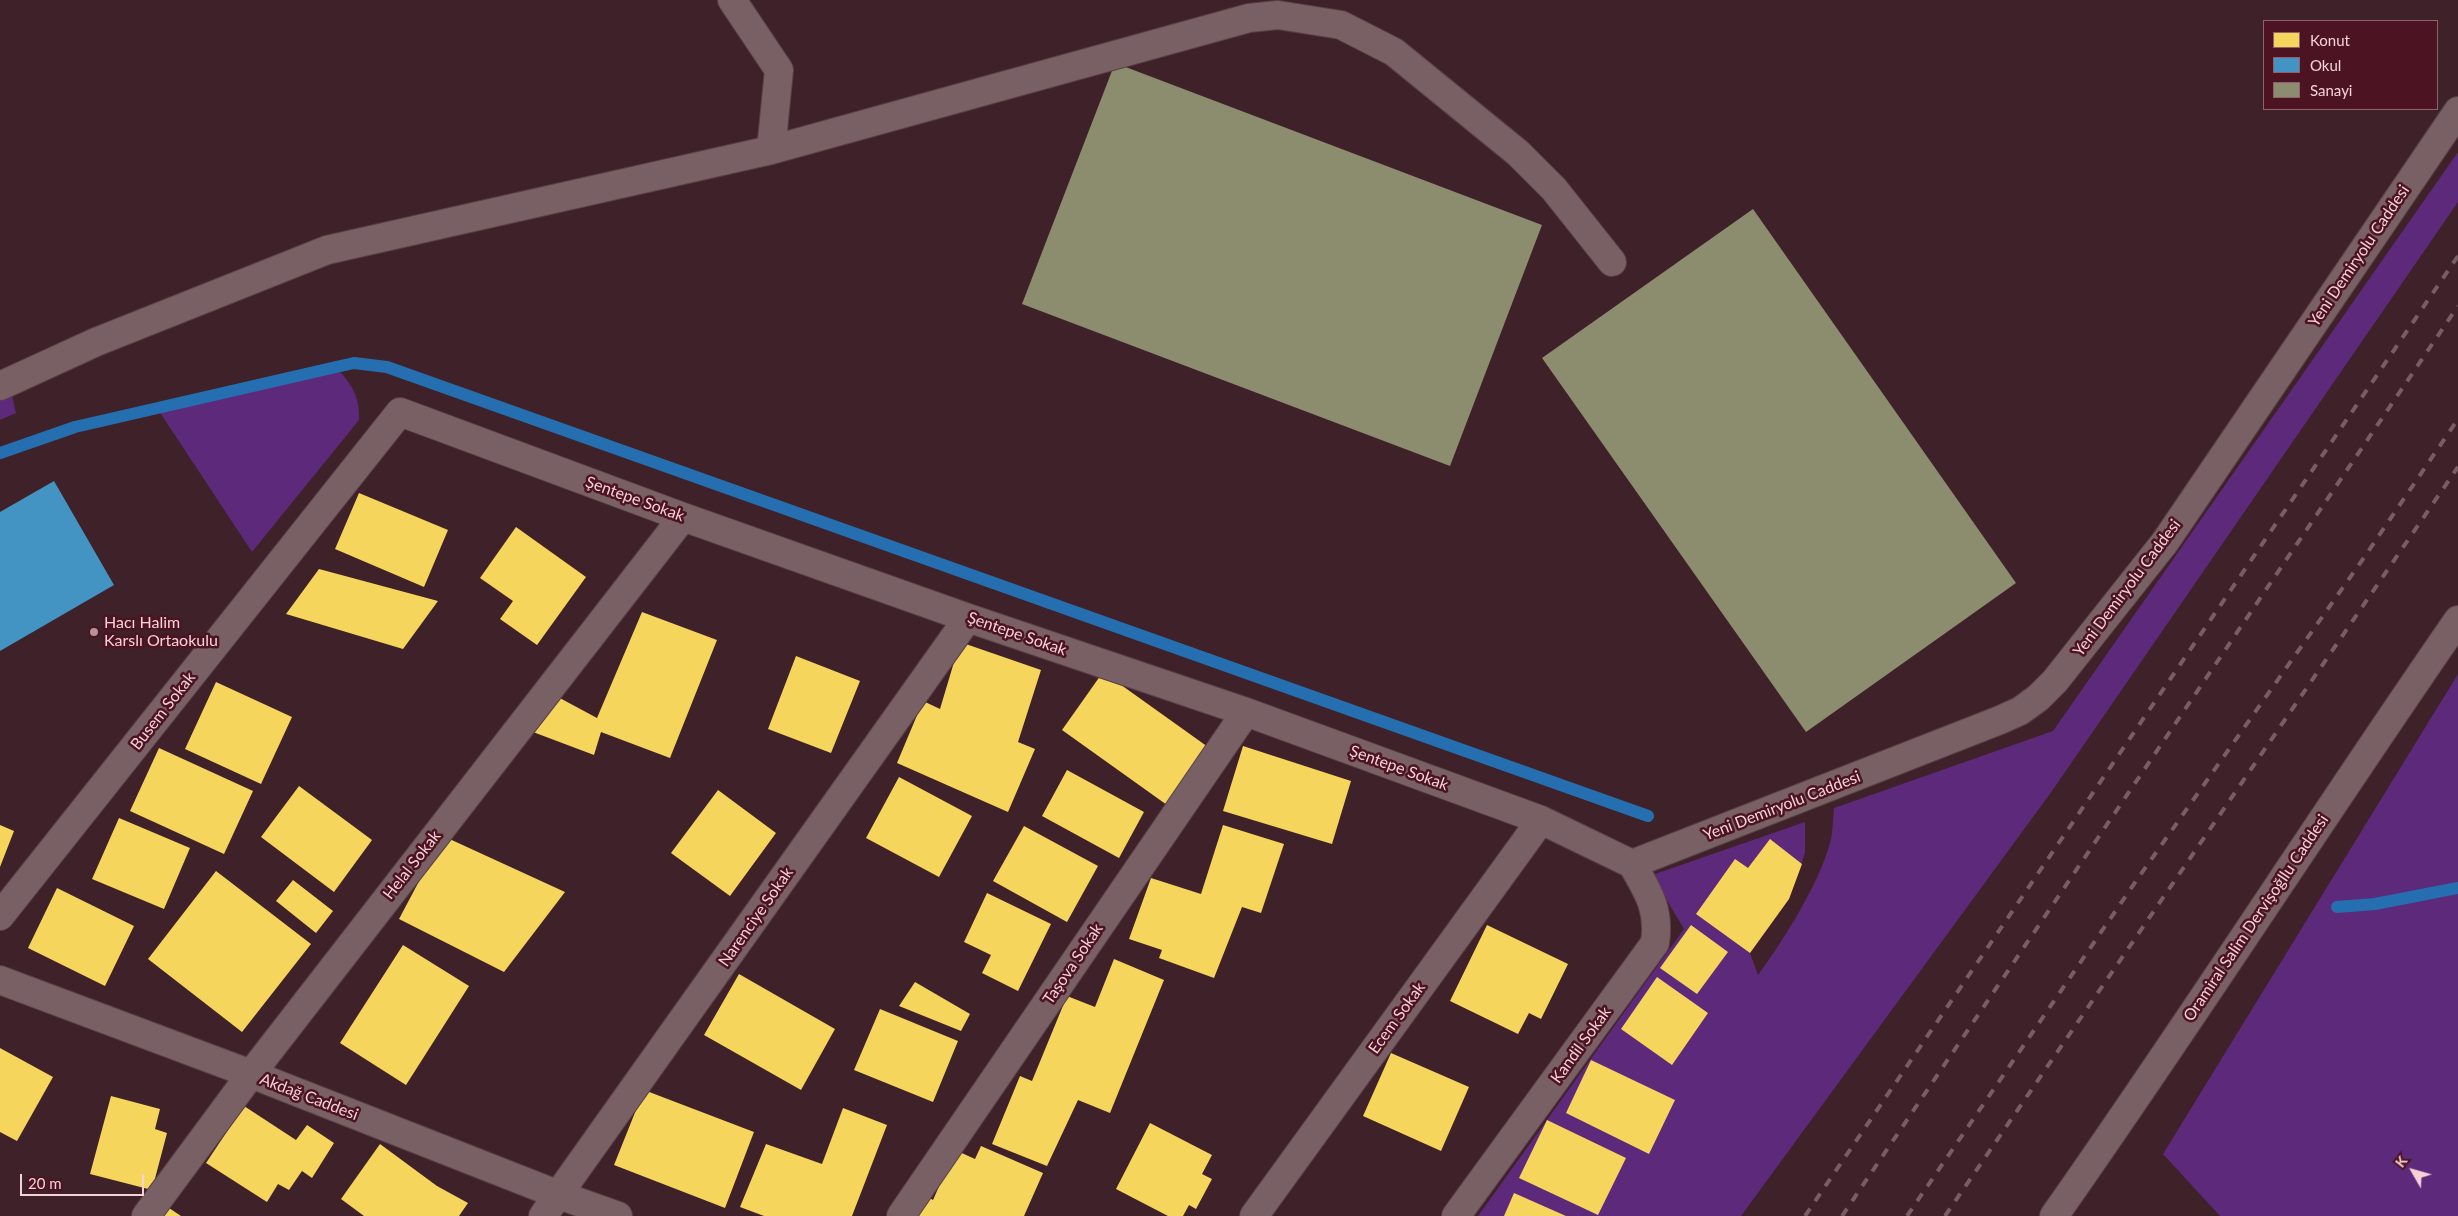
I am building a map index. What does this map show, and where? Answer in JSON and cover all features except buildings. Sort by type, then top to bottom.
[{"type":"street","points":[[732,0],[780,70],[771,150]]},
{"type":"street","points":[[0,386],[96,342],[327,250],[771,150],[1249,18],[1278,15],[1313,19],[1341,25],[1394,52],[1518,153],[1554,189],[1612,262]]},
{"type":"street","name":"Yeni Demiryolu Caddesi","points":[[1632,864],[2000,720],[2020,711],[2038,698],[2072,660],[2165,542],[2458,111]]},
{"type":"street","name":"Şentepe Sokak","points":[[400,412],[683,517],[968,618],[1246,712],[1541,820],[1632,864]]},
{"type":"street","name":"Busem Sokak","points":[[0,916],[400,412]]},
{"type":"street","name":"Helal Sokak","points":[[146,1216],[250,1074],[683,517]]},
{"type":"street","name":"Narenciye Sokak","points":[[551,1206],[968,618]]},
{"type":"street","name":"Oramiral Salim Dervişoğllu Caddesi","points":[[2054,1216],[2129,1110],[2355,769],[2458,620]]},
{"type":"street","name":"Taşova Sokak","points":[[900,1216],[1246,712]]},
{"type":"street","name":"Ecem Sokak","points":[[1254,1216],[1541,820]]},
{"type":"street","name":"Kandil Sokak","points":[[1456,1216],[1656,943],[1658,924],[1654,905],[1632,864]]},
{"type":"street","name":"Akdağ Caddesi","points":[[0,980],[250,1074],[551,1206],[618,1216]]},
{"type":"shaded area","points":[[2458,152],[2458,202],[2052,791],[1741,1216],[1478,1216],[1684,929],[1652,875],[1805,822],[1805,853],[1789,899],[1750,953],[1758,975],[1789,929],[1818,876],[1830,843],[1834,808],[2053,731]]},
{"type":"shaded area","points":[[336,367],[354,391],[358,404],[359,420],[252,552],[157,408]]},
{"type":"shaded area","points":[[12,395],[16,413],[0,420],[0,400]]},
{"type":"shaded area","points":[[2458,674],[2458,1216],[2220,1216],[2163,1154]]},
{"type":"waterway","points":[[0,453],[75,427],[354,363],[387,367],[1648,816]]},
{"type":"waterway","points":[[2337,907],[2375,904],[2458,888]]},
{"type":"railway","points":[[1805,1216],[2458,256]]},
{"type":"railway","points":[[1842,1216],[2458,306]]},
{"type":"railway","points":[[1907,1216],[2136,881],[2363,559],[2458,419]]},
{"type":"railway","points":[[1945,1216],[2458,467]]},
{"type":"place","name":"Hacı Halim Karslı Ortaokulu","points":[[94,632]]}]
